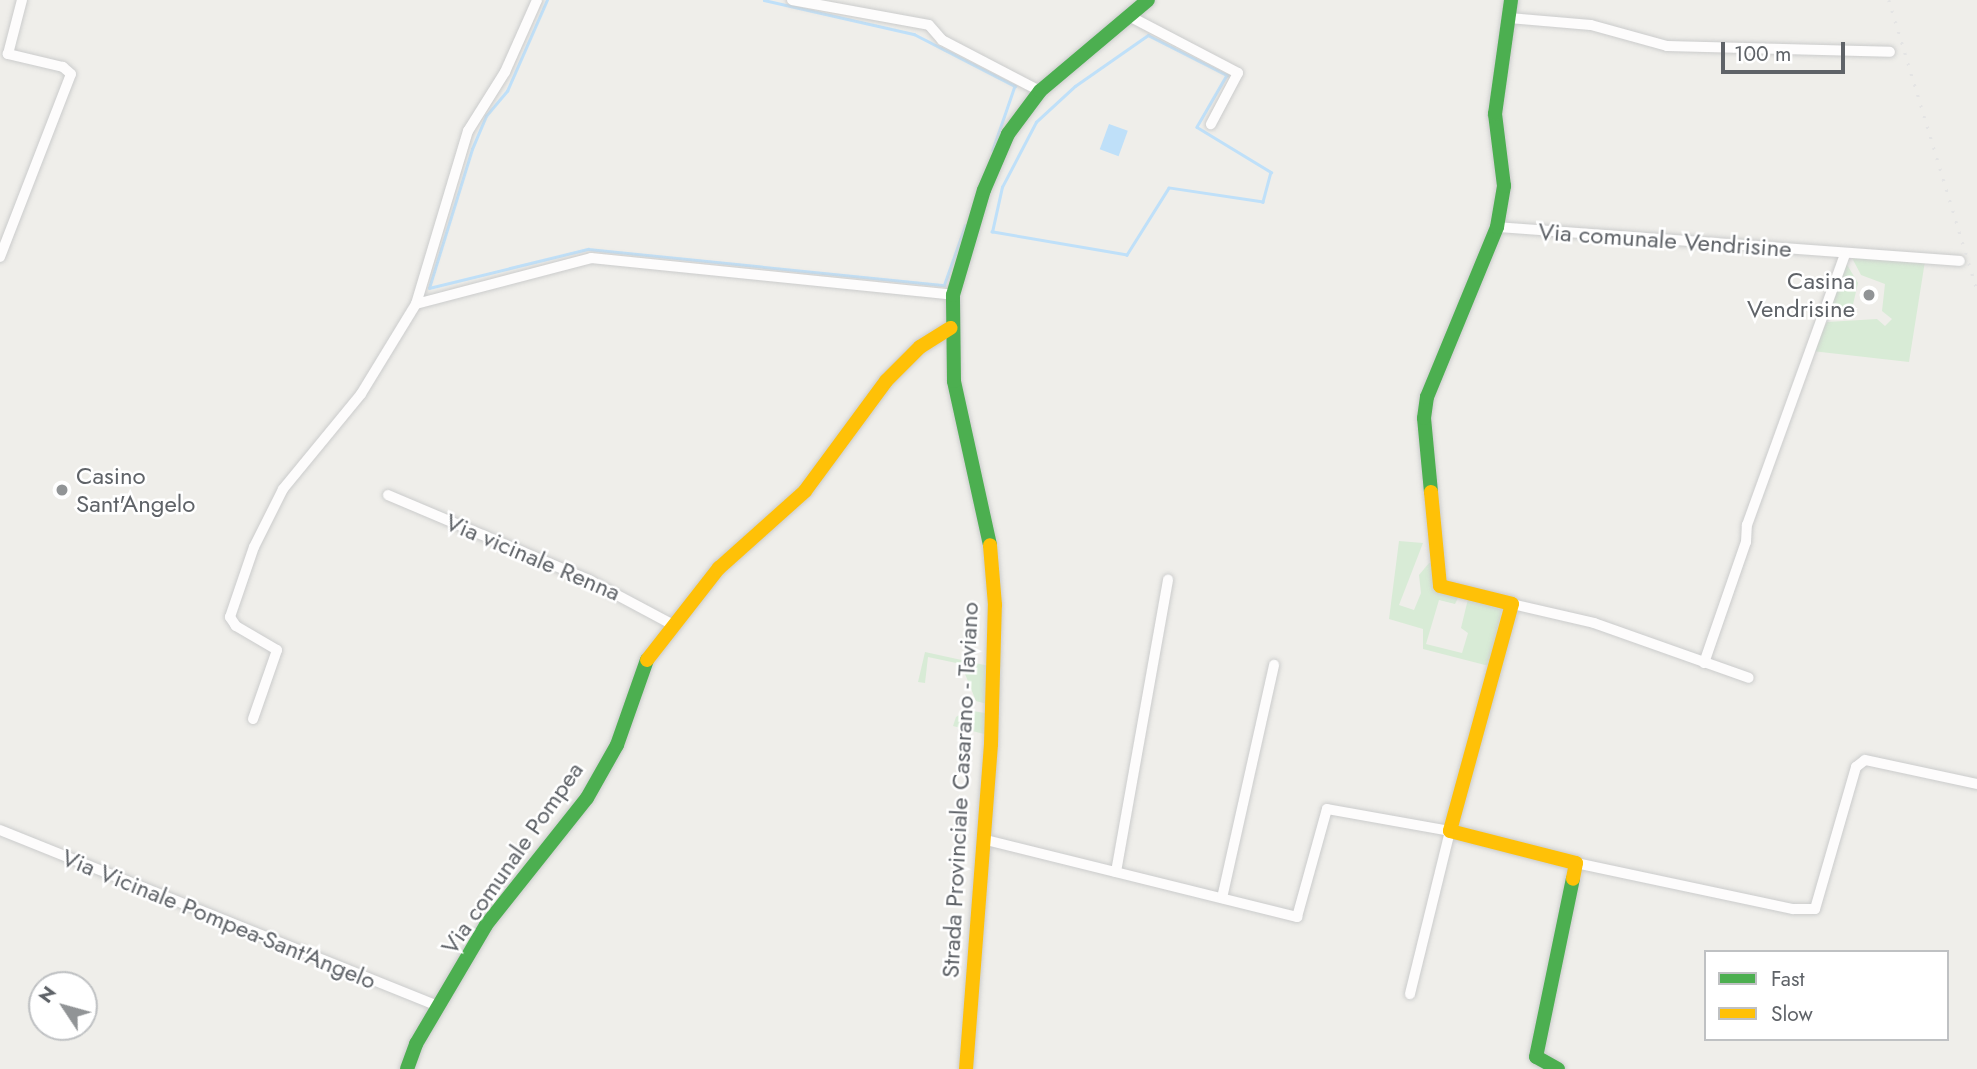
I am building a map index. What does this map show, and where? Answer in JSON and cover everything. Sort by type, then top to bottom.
[{"type":"street","points":[[0,257],[71,74],[62,66],[4,53],[22,0]]},
{"type":"street","points":[[253,719],[277,650],[236,626],[230,617],[254,547],[283,489],[361,394],[416,303],[468,131],[505,72],[537,0]]},
{"type":"street","points":[[792,0],[929,25],[942,40],[1040,91]]},
{"type":"street","name":"Strada Provinciale Casarano - Taviano","points":[[966,1069],[991,744],[994,571],[954,381],[950,328],[953,295],[994,160],[1040,91],[1147,0]]},
{"type":"street","points":[[1511,0],[1495,114],[1504,186],[1497,227],[1427,397],[1424,418],[1440,586],[1594,623],[1749,678]]},
{"type":"street","points":[[1129,16],[1238,73],[1211,124]]},
{"type":"street","points":[[1509,18],[1591,25],[1667,46],[1890,52]]},
{"type":"street","name":"Via comunale Vendrisine","points":[[1497,227],[1960,261]]},
{"type":"street","points":[[1703,663],[1746,542],[1747,525],[1845,254]]},
{"type":"street","points":[[416,303],[591,258],[953,295]]},
{"type":"street","name":"Via comunale Pompea","points":[[407,1069],[438,1006],[486,925],[587,798],[617,745],[649,656],[719,568],[805,491],[886,381],[920,347],[950,328]]},
{"type":"street","name":"Via vicinale Renna","points":[[388,495],[589,580],[675,626]]},
{"type":"street","points":[[1116,872],[1168,580]]},
{"type":"street","points":[[1410,994],[1450,831],[1512,604]]},
{"type":"street","points":[[1222,898],[1274,665]]},
{"type":"street","points":[[982,839],[1297,917],[1327,809],[1450,831],[1576,863],[1793,909],[1815,909],[1856,766],[1866,760],[1977,784]]},
{"type":"street","name":"Via Vicinale Pompea-Sant'Angelo","points":[[0,830],[438,1006]]},
{"type":"street","points":[[1559,1069],[1536,1057],[1576,863]]},
{"type":"green space","points":[[1851,256],[1925,261],[1909,362],[1812,351],[1827,322],[1877,319],[1885,326],[1892,319],[1882,311],[1885,284],[1861,275]]},
{"type":"green space","points":[[1846,263],[1858,283],[1851,313],[1831,314],[1828,310]]},
{"type":"green space","points":[[1399,541],[1423,543],[1399,605],[1414,610],[1421,593],[1419,575],[1429,563],[1434,563],[1436,590],[1459,596],[1455,604],[1439,600],[1426,644],[1462,653],[1468,633],[1461,628],[1468,599],[1502,610],[1489,666],[1423,649],[1423,629],[1389,619]]},
{"type":"green space","points":[[925,652],[989,666],[987,704],[976,701],[961,664],[928,657],[925,683],[918,682]]},
{"type":"green space","points":[[967,710],[985,713],[984,734],[953,726],[956,717]]},
{"type":"water","points":[[1109,124],[1128,131],[1119,156],[1100,149]]},
{"type":"waterway","points":[[429,288],[472,149],[486,116],[507,91],[547,0]]},
{"type":"waterway","points":[[764,0],[914,34],[1015,86],[993,150]]},
{"type":"waterway","points":[[1148,35],[1227,75],[1197,127],[1271,172],[1263,202],[1169,188],[1127,255],[992,232],[1002,187],[1036,122],[1075,86],[1148,35]]},
{"type":"waterway","points":[[429,288],[588,249],[944,285],[965,226]]},
{"type":"railway","points":[[1889,0],[1977,289]]},
{"type":"traffic: fast","points":[[990,545],[954,381],[953,295],[984,190],[1008,134],[1040,91],[1148,0]]},
{"type":"traffic: fast","points":[[1431,492],[1424,418],[1427,397],[1497,227],[1504,186],[1495,114],[1511,0]]},
{"type":"traffic: fast","points":[[407,1069],[416,1044],[486,925],[587,798],[617,745],[647,660]]},
{"type":"traffic: fast","points":[[1558,1069],[1536,1057],[1573,879]]},
{"type":"traffic: slow","points":[[647,660],[719,568],[805,491],[886,381],[920,347],[950,328]]},
{"type":"traffic: slow","points":[[1431,492],[1440,586],[1512,604],[1450,831],[1576,863],[1573,879]]},
{"type":"traffic: slow","points":[[966,1069],[991,744],[995,605],[990,545]]},
{"type":"place","name":"Casina Vendrisine","points":[[1869,295]]},
{"type":"place","name":"Casino Sant'Angelo","points":[[62,490]]}]
